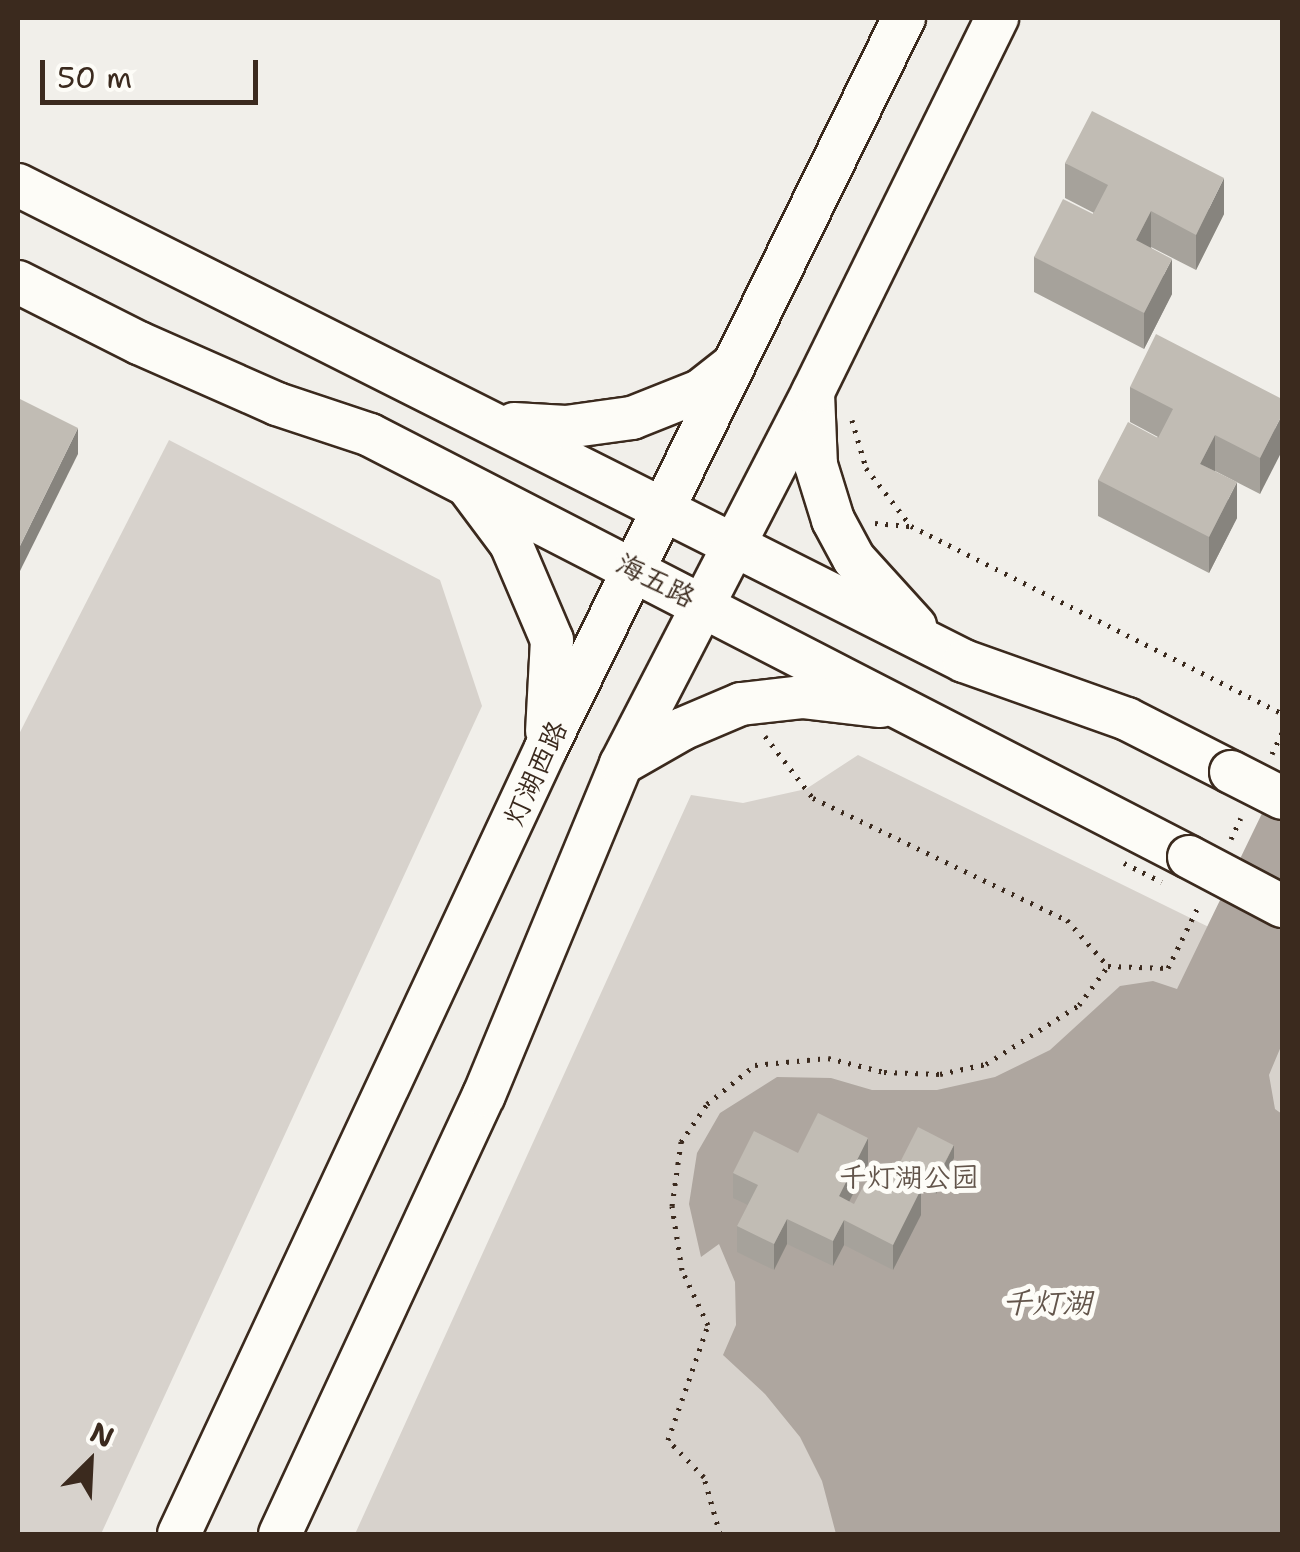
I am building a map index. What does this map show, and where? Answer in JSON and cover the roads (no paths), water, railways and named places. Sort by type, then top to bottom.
[{"type":"main road","name":"灯湖西路","points":[[179,1534],[546,748],[904,18]]},
{"type":"main road","points":[[280,1534],[484,1095],[621,764],[734,544],[830,398],[997,18]]},
{"type":"main road","points":[[18,185],[496,422],[964,661],[1128,718],[1260,779]]},
{"type":"main road","name":"海五路","points":[[18,282],[139,344],[277,404],[370,435],[464,481],[906,709],[1207,854],[1282,906]]},
{"type":"main road","points":[[496,422],[566,427],[632,418],[700,391],[737,361]]},
{"type":"main road","points":[[830,398],[816,465],[833,520],[854,559],[932,645]]},
{"type":"main road","points":[[464,481],[511,544],[552,640],[546,748]]},
{"type":"main road","points":[[621,764],[682,729],[741,704],[802,698],[906,709]]},
{"type":"water","name":"千灯湖","points":[[1282,772],[1282,1044],[1269,1075],[1275,1109],[1282,1114],[1282,1534],[836,1534],[822,1481],[800,1437],[765,1394],[723,1355],[736,1325],[735,1282],[719,1244],[701,1257],[689,1204],[697,1153],[720,1113],[777,1077],[831,1078],[872,1090],[937,1090],[995,1077],[1050,1050],[1120,986],[1153,981],[1177,989]]},
{"type":"park label","name":"千灯湖公园","points":[[909,1177]]}]
